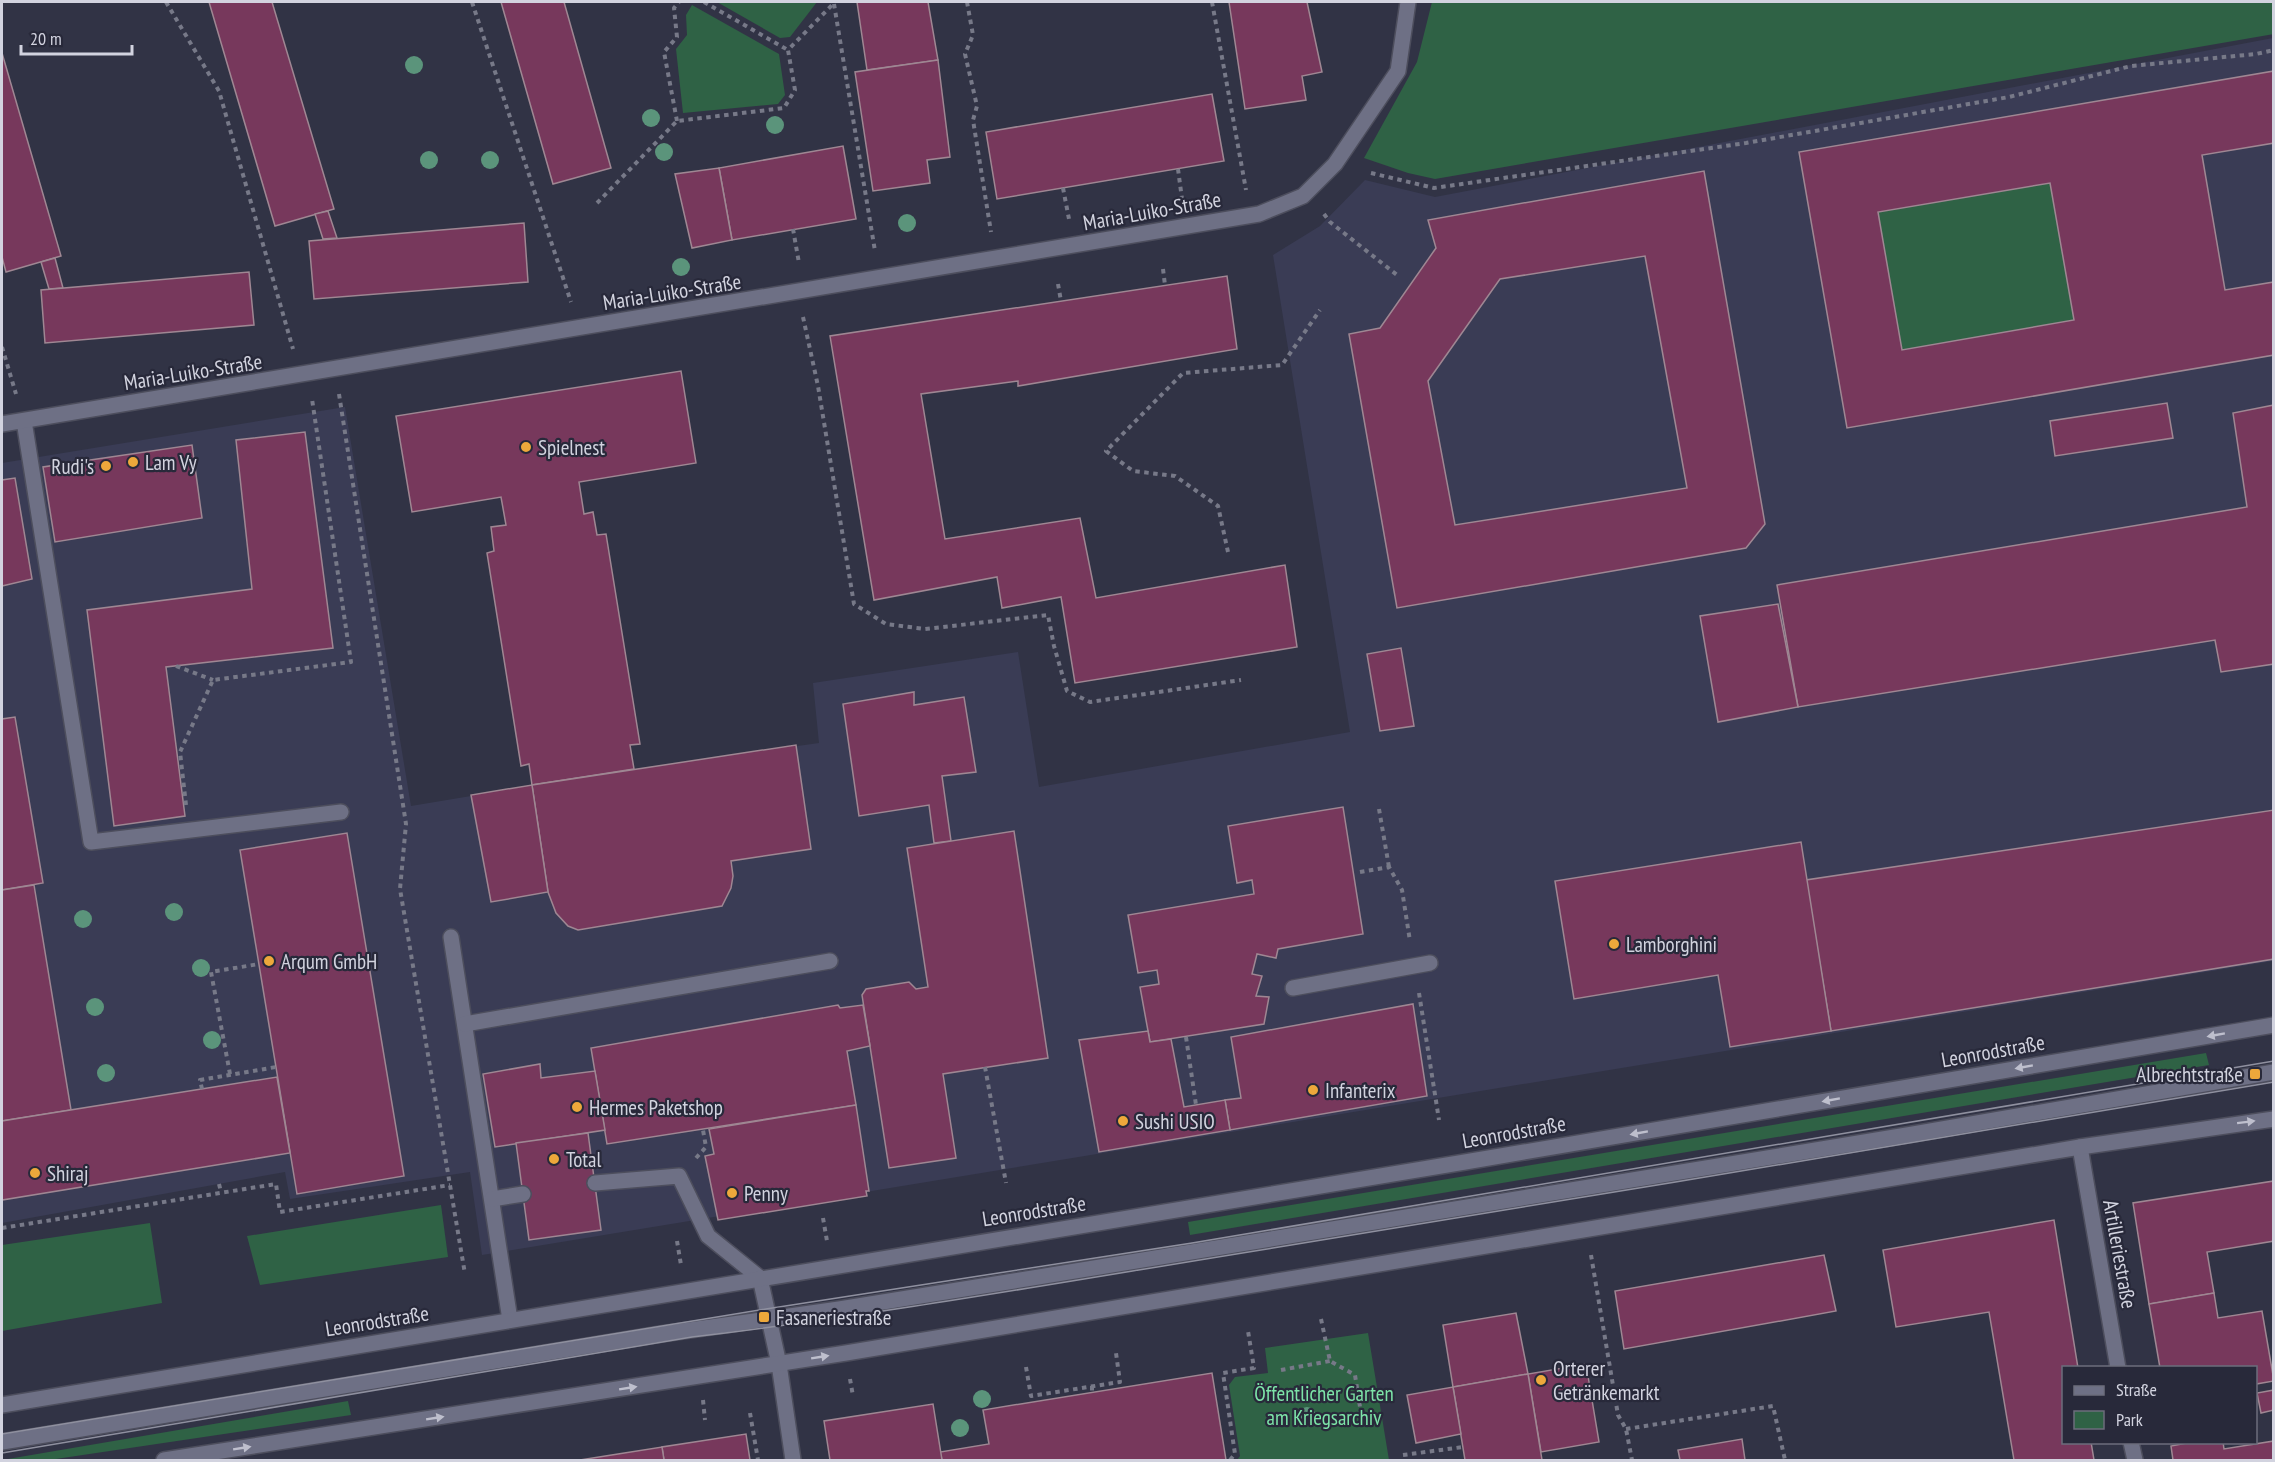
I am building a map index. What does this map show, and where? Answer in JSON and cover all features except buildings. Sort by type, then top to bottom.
[{"type":"main road","name":"Maria-Luiko-Straße","points":[[2,424],[1259,214],[1303,196],[1335,164],[1398,71],[1408,2]]},
{"type":"main road","points":[[24,421],[91,842],[341,812]]},
{"type":"main road","points":[[451,937],[510,1320]]},
{"type":"main road","points":[[465,1024],[830,961]]},
{"type":"main road","points":[[1293,988],[1430,963]]},
{"type":"main road","name":"Leonrodstraße","points":[[2,1405],[2274,1025]]},
{"type":"main road","points":[[2,1442],[613,1341],[1003,1283],[1901,1136],[2274,1072]]},
{"type":"main road","points":[[164,1461],[779,1364],[2080,1147],[2274,1119]]},
{"type":"main road","name":"Artilleriestraße","points":[[2080,1147],[2118,1366]]},
{"type":"main road","points":[[595,1183],[679,1176],[708,1236],[760,1278],[779,1364],[793,1461]]},
{"type":"main road","points":[[492,1199],[523,1194]]},
{"type":"main road","points":[[2132,1444],[2135,1461]]},
{"type":"path","points":[[166,2],[219,91],[304,375],[351,662],[213,680],[176,666]]},
{"type":"path","points":[[472,2],[580,328]]},
{"type":"path","points":[[677,121],[664,52],[677,37],[674,8],[679,2]]},
{"type":"path","points":[[704,2],[788,50]]},
{"type":"path","points":[[788,50],[833,2]]},
{"type":"path","points":[[833,2],[875,252]]},
{"type":"path","points":[[967,2],[973,35],[964,54],[976,106],[973,120],[991,234]]},
{"type":"path","points":[[1212,2],[1246,191]]},
{"type":"path","points":[[597,203],[677,121],[784,108],[795,90],[788,50]]},
{"type":"path","points":[[1371,173],[1434,188],[1746,143],[2009,97],[2131,66],[2274,50]]},
{"type":"path","points":[[1178,169],[1183,203]]},
{"type":"path","points":[[1063,188],[1069,222]]},
{"type":"path","points":[[1324,213],[1330,222],[1397,274]]},
{"type":"path","points":[[793,229],[799,263]]},
{"type":"path","points":[[1163,269],[1165,285]]},
{"type":"path","points":[[1058,284],[1061,301]]},
{"type":"path","points":[[1228,552],[1218,506],[1175,476],[1133,471],[1106,451],[1183,373],[1282,365],[1320,310]]},
{"type":"path","points":[[804,323],[818,386],[854,604],[886,624],[925,629],[1048,615],[1067,691],[1090,702],[1241,680]]},
{"type":"path","points":[[2,347],[24,421]]},
{"type":"path","points":[[335,369],[406,824],[400,889],[465,1274]]},
{"type":"path","points":[[189,830],[180,752],[213,680]]},
{"type":"path","points":[[1379,808],[1389,867]]},
{"type":"path","points":[[230,1074],[211,972],[259,964]]},
{"type":"path","points":[[1186,1037],[1196,1105]]},
{"type":"path","points":[[202,1089],[200,1080],[276,1067]]},
{"type":"path","points":[[985,1067],[1006,1183]]},
{"type":"path","points":[[219,1184],[221,1192]]},
{"type":"path","points":[[2,1228],[276,1184],[280,1212],[450,1185]]},
{"type":"path","points":[[1587,1228],[1618,1415],[1626,1430],[1632,1461]]},
{"type":"path","points":[[1321,1319],[1330,1361]]},
{"type":"path","points":[[1230,1461],[1235,1454],[1223,1373],[1254,1368],[1248,1331]]},
{"type":"path","points":[[1026,1368],[1031,1396],[1120,1382],[1116,1353]]},
{"type":"path","points":[[1281,1370],[1330,1361],[1355,1375],[1363,1426]]},
{"type":"path","points":[[1092,1386],[1092,1392]]},
{"type":"path","points":[[1626,1430],[1773,1406],[1785,1461]]},
{"type":"path","points":[[750,1413],[758,1461]]},
{"type":"path","points":[[1403,1455],[1463,1447]]},
{"type":"shaded area","points":[[2273,38],[2273,961],[482,1255],[470,1172],[290,1199],[285,1172],[2,1223],[2,463],[345,407],[411,806],[634,769],[819,743],[813,683],[1018,652],[1039,787],[1350,732],[1273,255],[1320,226],[1365,180],[1435,197]]},
{"type":"green space","points":[[717,2],[817,2],[790,37],[780,38]]},
{"type":"green space","points":[[1432,2],[2273,2],[2274,34],[1435,179],[1408,173],[1364,158],[1417,62]]},
{"type":"green space","points":[[692,5],[779,54],[785,95],[778,104],[683,113],[676,49],[687,35],[686,15]]},
{"type":"green space","points":[[2050,183],[2074,320],[1902,350],[1878,212]]},
{"type":"green space","points":[[2206,1053],[2209,1065],[1190,1235],[1188,1222]]},
{"type":"green space","points":[[441,1205],[448,1257],[260,1285],[247,1236]]},
{"type":"green space","points":[[150,1223],[162,1303],[2,1331],[2,1245]]},
{"type":"green space","name":"Öffentlicher Garten am Kriegsarchiv","points":[[1368,1333],[1389,1460],[1237,1460],[1240,1456],[1229,1385],[1235,1377],[1268,1373],[1265,1348]]},
{"type":"green space","points":[[348,1401],[351,1415],[49,1460],[2,1460]]},
{"type":"tram line","points":[[2,1434],[766,1309],[1192,1243],[2274,1061]]},
{"type":"tram line","points":[[2,1453],[692,1337],[983,1296],[2274,1082]]},
{"type":"place","name":"Spielnest","points":[[526,447]]},
{"type":"place","name":"Lam Vy","points":[[133,462]]},
{"type":"place","name":"Rudi's","points":[[106,466]]},
{"type":"place","name":"Lamborghini","points":[[1614,944]]},
{"type":"place","name":"Arqum GmbH","points":[[269,961]]},
{"type":"place","name":"Albrechtstraße","points":[[2255,1074]]},
{"type":"place","name":"Infanterix","points":[[1313,1090]]},
{"type":"place","name":"Hermes Paketshop","points":[[577,1107]]},
{"type":"place","name":"Sushi USIO","points":[[1123,1121]]},
{"type":"place","name":"Total","points":[[554,1159]]},
{"type":"place","name":"Shiraj","points":[[35,1173]]},
{"type":"place","name":"Penny","points":[[732,1193]]},
{"type":"place","name":"Fasaneriestraße","points":[[764,1317]]},
{"type":"place","name":"Orterer Getränkemarkt","points":[[1541,1380]]}]
